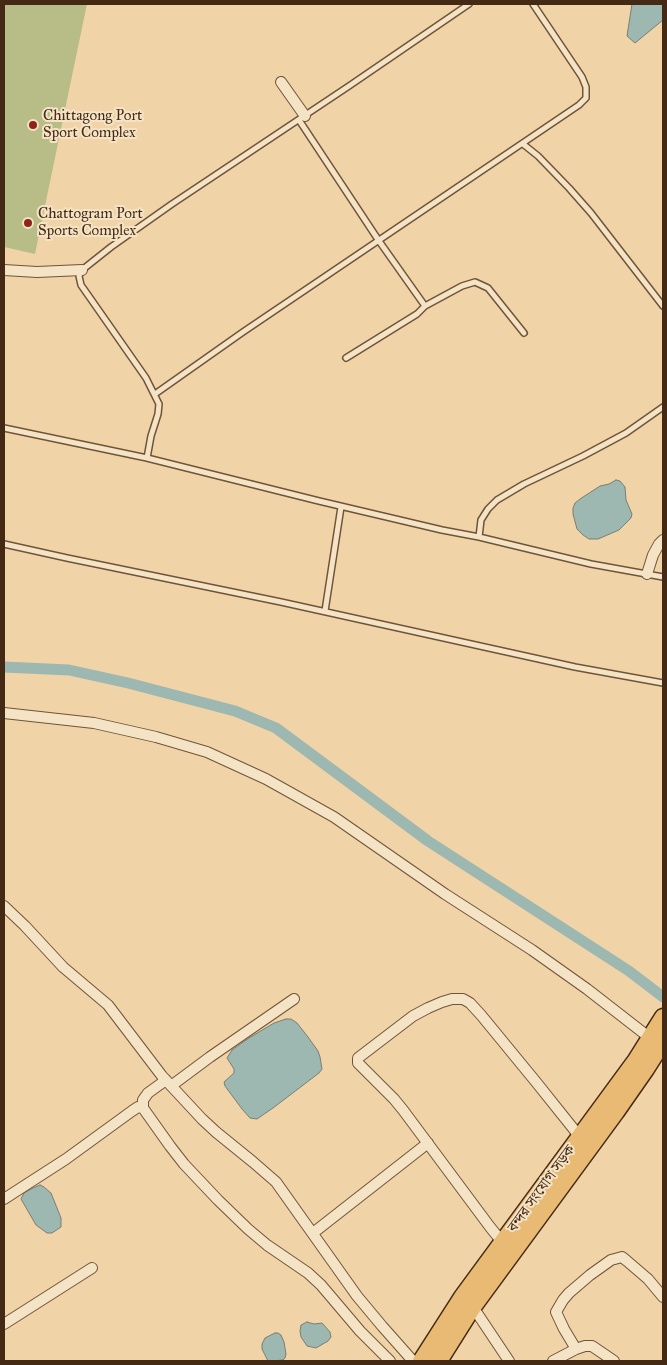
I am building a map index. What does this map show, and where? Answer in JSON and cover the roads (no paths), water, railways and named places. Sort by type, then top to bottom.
[{"type":"highway","name":"বন্দর সংযোগ সড়ক","points":[[439,1361],[473,1307],[600,1121],[636,1060],[659,1043],[663,1017]]},
{"type":"highway","name":"বন্দর সংযোগ সড়ক","points":[[421,1361],[462,1298],[580,1137],[600,1121]]},
{"type":"street","points":[[281,82],[302,118]]},
{"type":"street","points":[[4,270],[37,272],[82,270]]},
{"type":"street","points":[[647,574],[653,555],[663,540]]},
{"type":"street","points":[[4,712],[94,723],[156,737],[207,752],[266,779],[334,817],[445,894],[532,950],[659,1043]]},
{"type":"street","points":[[4,906],[63,966],[108,1005],[168,1083],[216,1132],[276,1182],[367,1308],[413,1361]]},
{"type":"street","points":[[294,999],[210,1057],[148,1093],[143,1100],[143,1108],[184,1164],[218,1200],[266,1244],[308,1273],[321,1285],[346,1316],[390,1361]]},
{"type":"street","points":[[503,1243],[394,1099],[358,1063],[358,1058],[413,1016],[452,999],[463,999],[470,1003],[481,1015],[580,1137]]},
{"type":"street","points":[[4,1199],[72,1156],[138,1107],[143,1108]]},
{"type":"street","points":[[313,1233],[428,1143]]},
{"type":"street","points":[[576,1349],[556,1312],[569,1293],[611,1260],[622,1257],[627,1260],[663,1297]]},
{"type":"street","points":[[4,1324],[92,1268]]},
{"type":"street","points":[[473,1307],[509,1361]]},
{"type":"street","points":[[553,1361],[584,1346],[592,1346],[614,1361]]},
{"type":"lane","points":[[147,458],[158,414],[155,394],[141,370],[81,284],[79,276],[82,270],[172,204],[469,4]]},
{"type":"lane","points":[[155,394],[243,332],[523,144],[579,105],[586,98],[586,88],[582,77],[533,4]]},
{"type":"lane","points":[[302,118],[379,241],[426,306]]},
{"type":"lane","points":[[523,144],[538,156],[569,188],[663,306]]},
{"type":"lane","points":[[346,358],[417,314],[426,306],[462,286],[475,282],[488,288],[524,333]]},
{"type":"lane","points":[[479,537],[482,520],[488,508],[497,500],[524,484],[619,437],[663,407]]},
{"type":"lane","points":[[4,428],[147,458],[341,507],[592,564],[663,577]]},
{"type":"lane","points":[[325,611],[341,507]]},
{"type":"lane","points":[[4,544],[325,611],[575,667],[663,683]]},
{"type":"water","points":[[632,4],[663,4],[663,20],[635,43],[627,36]]},
{"type":"water","points":[[616,480],[620,481],[625,487],[626,500],[632,514],[631,518],[619,530],[598,539],[589,539],[577,529],[573,514],[575,503],[600,486]]},
{"type":"water","points":[[291,1019],[297,1023],[308,1037],[318,1051],[322,1069],[257,1119],[250,1118],[225,1086],[224,1082],[234,1073],[234,1069],[227,1058],[232,1050],[249,1038],[274,1023]]},
{"type":"water","points":[[40,1185],[51,1193],[61,1218],[61,1227],[52,1233],[47,1233],[36,1225],[21,1199],[24,1193]]},
{"type":"water","points":[[307,1322],[314,1324],[322,1323],[330,1332],[331,1337],[328,1341],[316,1348],[307,1346],[301,1337],[300,1331],[301,1325]]},
{"type":"water","points":[[275,1333],[281,1335],[284,1342],[285,1358],[283,1360],[268,1361],[262,1349],[262,1344],[265,1338]]},
{"type":"waterway","points":[[4,667],[69,670],[128,683],[235,711],[276,728],[428,841],[629,971],[663,997]]},
{"type":"place","name":"Chittagong Port Sport Complex","points":[[33,125]]},
{"type":"place","name":"Chattogram Port Sports Complex","points":[[28,223]]}]
